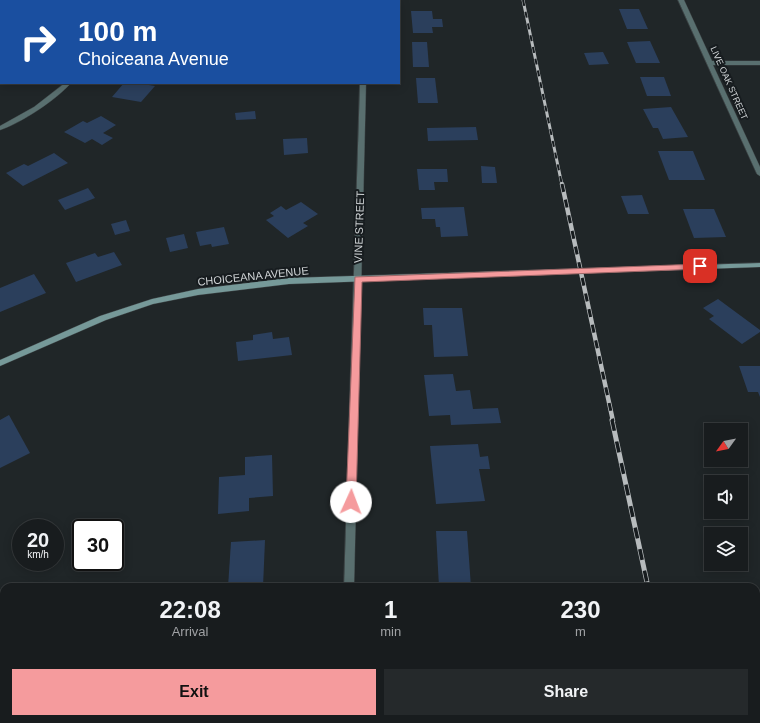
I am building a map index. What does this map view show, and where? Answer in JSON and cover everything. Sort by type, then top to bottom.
[{"type":"street","name":"LIVE OAK STREET","points":[[682,0],[760,174]]},
{"type":"street","points":[[711,63],[760,63]]},
{"type":"street","points":[[0,128],[32,110],[67,84]]},
{"type":"street","name":"VINE STREET","points":[[349,583],[363,84]]},
{"type":"street","name":"CHOICEANA AVENUE","points":[[0,363],[25,350],[103,318],[152,302],[198,292],[289,281],[760,265]]},
{"type":"building","points":[[619,9],[639,9],[648,29],[627,29]]},
{"type":"building","points":[[411,11],[432,11],[433,19],[442,19],[443,27],[432,27],[433,33],[413,33]]},
{"type":"building","points":[[650,41],[660,63],[636,63],[627,42]]},
{"type":"building","points":[[412,42],[427,42],[429,67],[413,67]]},
{"type":"building","points":[[603,52],[609,64],[589,65],[584,53]]},
{"type":"building","points":[[640,77],[664,77],[671,96],[647,96]]},
{"type":"building","points":[[416,78],[435,78],[438,103],[418,103]]},
{"type":"building","points":[[123,84],[150,84],[149,85],[155,86],[141,102],[112,97]]},
{"type":"building","points":[[671,107],[688,137],[663,139],[658,128],[653,128],[643,109]]},
{"type":"building","points":[[255,111],[256,119],[236,120],[235,113]]},
{"type":"building","points":[[101,116],[116,125],[103,133],[113,138],[102,145],[92,139],[85,143],[64,132],[83,121],[87,123]]},
{"type":"building","points":[[476,127],[478,140],[428,141],[427,128]]},
{"type":"building","points":[[307,138],[308,153],[284,155],[283,139]]},
{"type":"building","points":[[658,151],[693,151],[705,180],[669,180]]},
{"type":"building","points":[[54,153],[68,163],[23,186],[6,173],[24,164],[28,166]]},
{"type":"building","points":[[481,166],[495,167],[497,183],[482,183]]},
{"type":"building","points":[[417,169],[447,169],[448,182],[434,182],[435,190],[419,190]]},
{"type":"building","points":[[88,188],[95,198],[65,210],[58,200]]},
{"type":"building","points":[[642,195],[649,214],[628,214],[621,196]]},
{"type":"building","points":[[301,202],[318,214],[303,223],[308,226],[288,238],[266,220],[274,216],[270,213],[281,206],[286,210]]},
{"type":"building","points":[[464,207],[468,236],[441,237],[440,227],[436,227],[435,219],[422,219],[421,208]]},
{"type":"building","points":[[683,209],[714,209],[726,237],[694,238]]},
{"type":"building","points":[[126,220],[130,231],[115,235],[111,224]]},
{"type":"building","points":[[224,227],[229,244],[212,247],[211,244],[200,246],[196,232]]},
{"type":"building","points":[[184,234],[188,248],[170,252],[166,238]]},
{"type":"building","points":[[114,252],[122,265],[76,282],[66,263],[95,253],[98,257]]},
{"type":"building","points":[[34,274],[46,293],[0,312],[0,288]]},
{"type":"building","points":[[718,299],[760,330],[760,332],[742,344],[709,319],[714,316],[703,308]]},
{"type":"building","points":[[423,308],[462,308],[468,356],[434,357],[432,325],[424,325]]},
{"type":"building","points":[[272,332],[273,339],[289,337],[292,355],[238,361],[236,342],[253,340],[253,335]]},
{"type":"building","points":[[739,366],[760,366],[760,397],[758,392],[748,392]]},
{"type":"building","points":[[453,374],[456,391],[470,390],[473,409],[498,408],[501,423],[451,425],[450,415],[429,416],[424,375]]},
{"type":"building","points":[[9,415],[30,453],[0,468],[0,420]]},
{"type":"building","points":[[478,444],[480,457],[488,456],[490,469],[479,469],[485,501],[436,504],[430,446]]},
{"type":"building","points":[[272,455],[273,496],[249,498],[249,511],[218,514],[219,477],[245,475],[245,457]]},
{"type":"building","points":[[436,531],[467,531],[471,583],[439,583]]},
{"type":"building","points":[[265,540],[263,583],[228,583],[231,542]]},
{"type":"railway","points":[[523,0],[562,185]]},
{"type":"railway","points":[[562,184],[613,421]]},
{"type":"railway","points":[[612,420],[647,583]]},
{"type":"route","points":[[351,502],[358,279],[700,266]]}]
